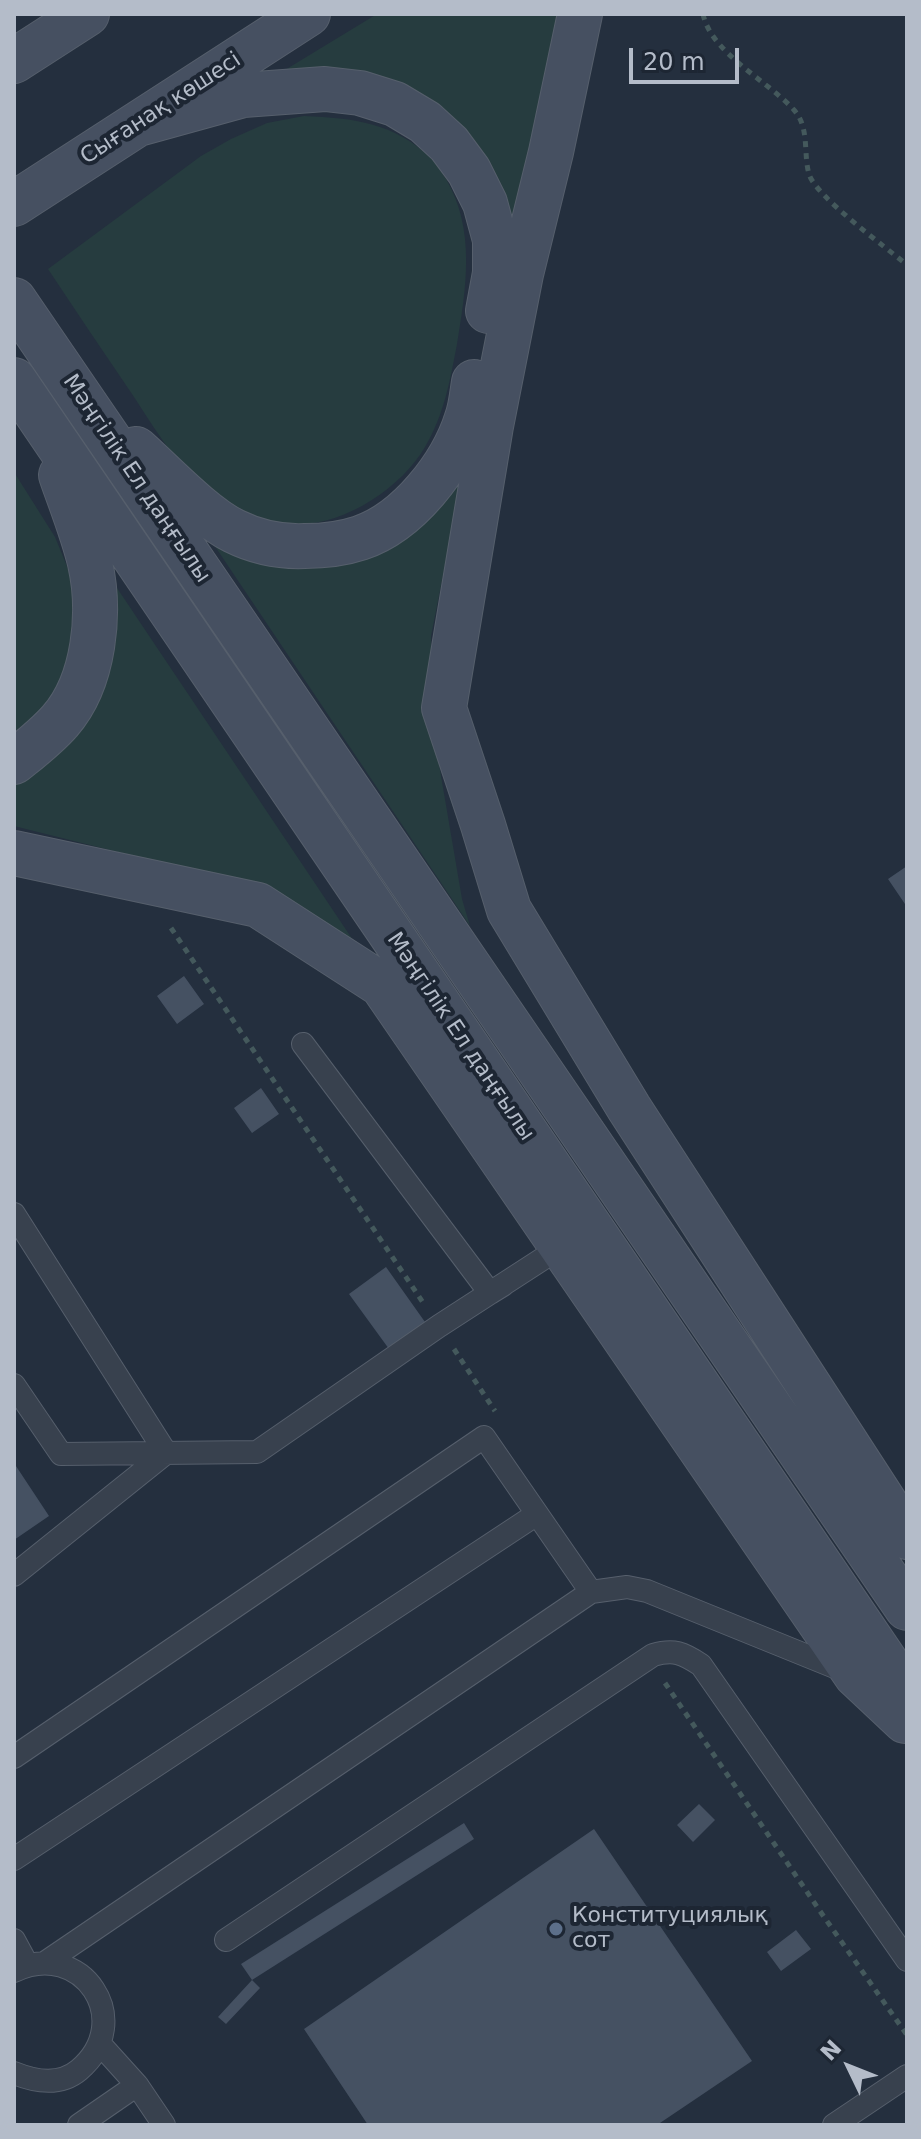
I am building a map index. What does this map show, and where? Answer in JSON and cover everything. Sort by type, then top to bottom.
[{"type":"main road","points":[[212,77],[257,14]]},
{"type":"main road","name":"Сығанақ көшесі","points":[[14,204],[308,14]]},
{"type":"main road","points":[[580,14],[521,274],[491,426],[444,708],[509,910],[629,1108],[907,1537]]},
{"type":"main road","points":[[14,61],[80,17]]},
{"type":"main road","points":[[83,402],[206,512],[233,531],[255,540],[287,546],[326,546],[362,537],[392,520],[423,492],[444,466],[467,417],[495,273],[495,240],[485,203],[469,171],[449,144],[425,122],[395,104],[360,93],[325,89],[243,95],[138,124]]},
{"type":"main road","name":"Мәңгілік Ел даңғылы","points":[[14,300],[907,1608]]},
{"type":"main road","name":"Мәңгілік Ел даңғылы","points":[[14,380],[907,1693]]},
{"type":"main road","points":[[14,762],[62,719],[79,689],[91,655],[96,623],[90,561],[44,424]]},
{"type":"main road","points":[[14,853],[258,905],[382,985],[856,1675],[907,1723]]},
{"type":"lane","points":[[303,1044],[490,1293],[561,1247]]},
{"type":"lane","points":[[14,1214],[166,1453]]},
{"type":"lane","points":[[14,1385],[61,1454],[257,1452],[439,1326],[561,1247]]},
{"type":"lane","points":[[14,1757],[484,1437],[591,1592]]},
{"type":"lane","points":[[14,1575],[166,1453]]},
{"type":"lane","points":[[14,1859],[537,1514]]},
{"type":"lane","points":[[29,1965],[591,1592],[627,1587],[647,1591],[856,1675]]},
{"type":"lane","points":[[226,1940],[653,1655],[667,1651],[685,1654],[701,1665],[907,1960]]},
{"type":"lane","points":[[14,1940],[29,1965]]},
{"type":"lane","points":[[14,2073],[33,2081],[54,2081],[74,2074],[89,2061],[100,2044],[104,2025],[102,2006],[94,1989],[81,1975],[65,1965],[29,1965]]},
{"type":"lane","points":[[100,2044],[137,2085],[164,2125]]},
{"type":"lane","points":[[834,2125],[907,2076]]},
{"type":"lane","points":[[79,2125],[137,2085]]},
{"type":"path","points":[[703,14],[705,24],[722,47],[796,112],[805,132],[809,176],[825,197],[907,265]]},
{"type":"green space","points":[[377,14],[568,14],[518,236],[491,170],[280,73]]},
{"type":"green space","points":[[304,116],[340,118],[388,130],[403,137],[432,159],[455,198],[462,219],[466,260],[452,371],[442,410],[425,447],[401,477],[369,502],[333,519],[295,524],[273,521],[240,510],[211,493],[188,472],[158,434],[48,269],[201,156],[267,123]]},
{"type":"green space","points":[[466,459],[431,636],[434,735],[462,899],[470,926],[206,533],[304,565]]},
{"type":"green space","points":[[14,472],[55,537],[71,576],[76,640],[55,693],[35,716],[14,732]]},
{"type":"green space","points":[[113,582],[361,952],[234,881],[14,826],[14,777]]},
{"type":"building","points":[[907,866],[907,907],[888,879]]},
{"type":"building","points":[[184,976],[204,1004],[177,1024],[157,996]]},
{"type":"building","points":[[261,1088],[279,1114],[252,1133],[234,1108]]},
{"type":"building","points":[[386,1267],[425,1322],[389,1349],[349,1294]]},
{"type":"building","points":[[14,1463],[49,1516],[14,1540]]},
{"type":"building","points":[[699,1804],[715,1820],[693,1842],[677,1825]]},
{"type":"building","points":[[464,1823],[474,1839],[252,1980],[241,1964]]},
{"type":"building","name":"Конституциялық сот","points":[[594,1829],[752,2061],[657,2125],[368,2125],[304,2029]]},
{"type":"building","points":[[796,1930],[811,1949],[781,1971],[767,1952]]},
{"type":"building","points":[[252,1980],[260,1988],[226,2024],[218,2017]]},
{"type":"place","name":"Конституциялық сот","points":[[556,1929]]}]
